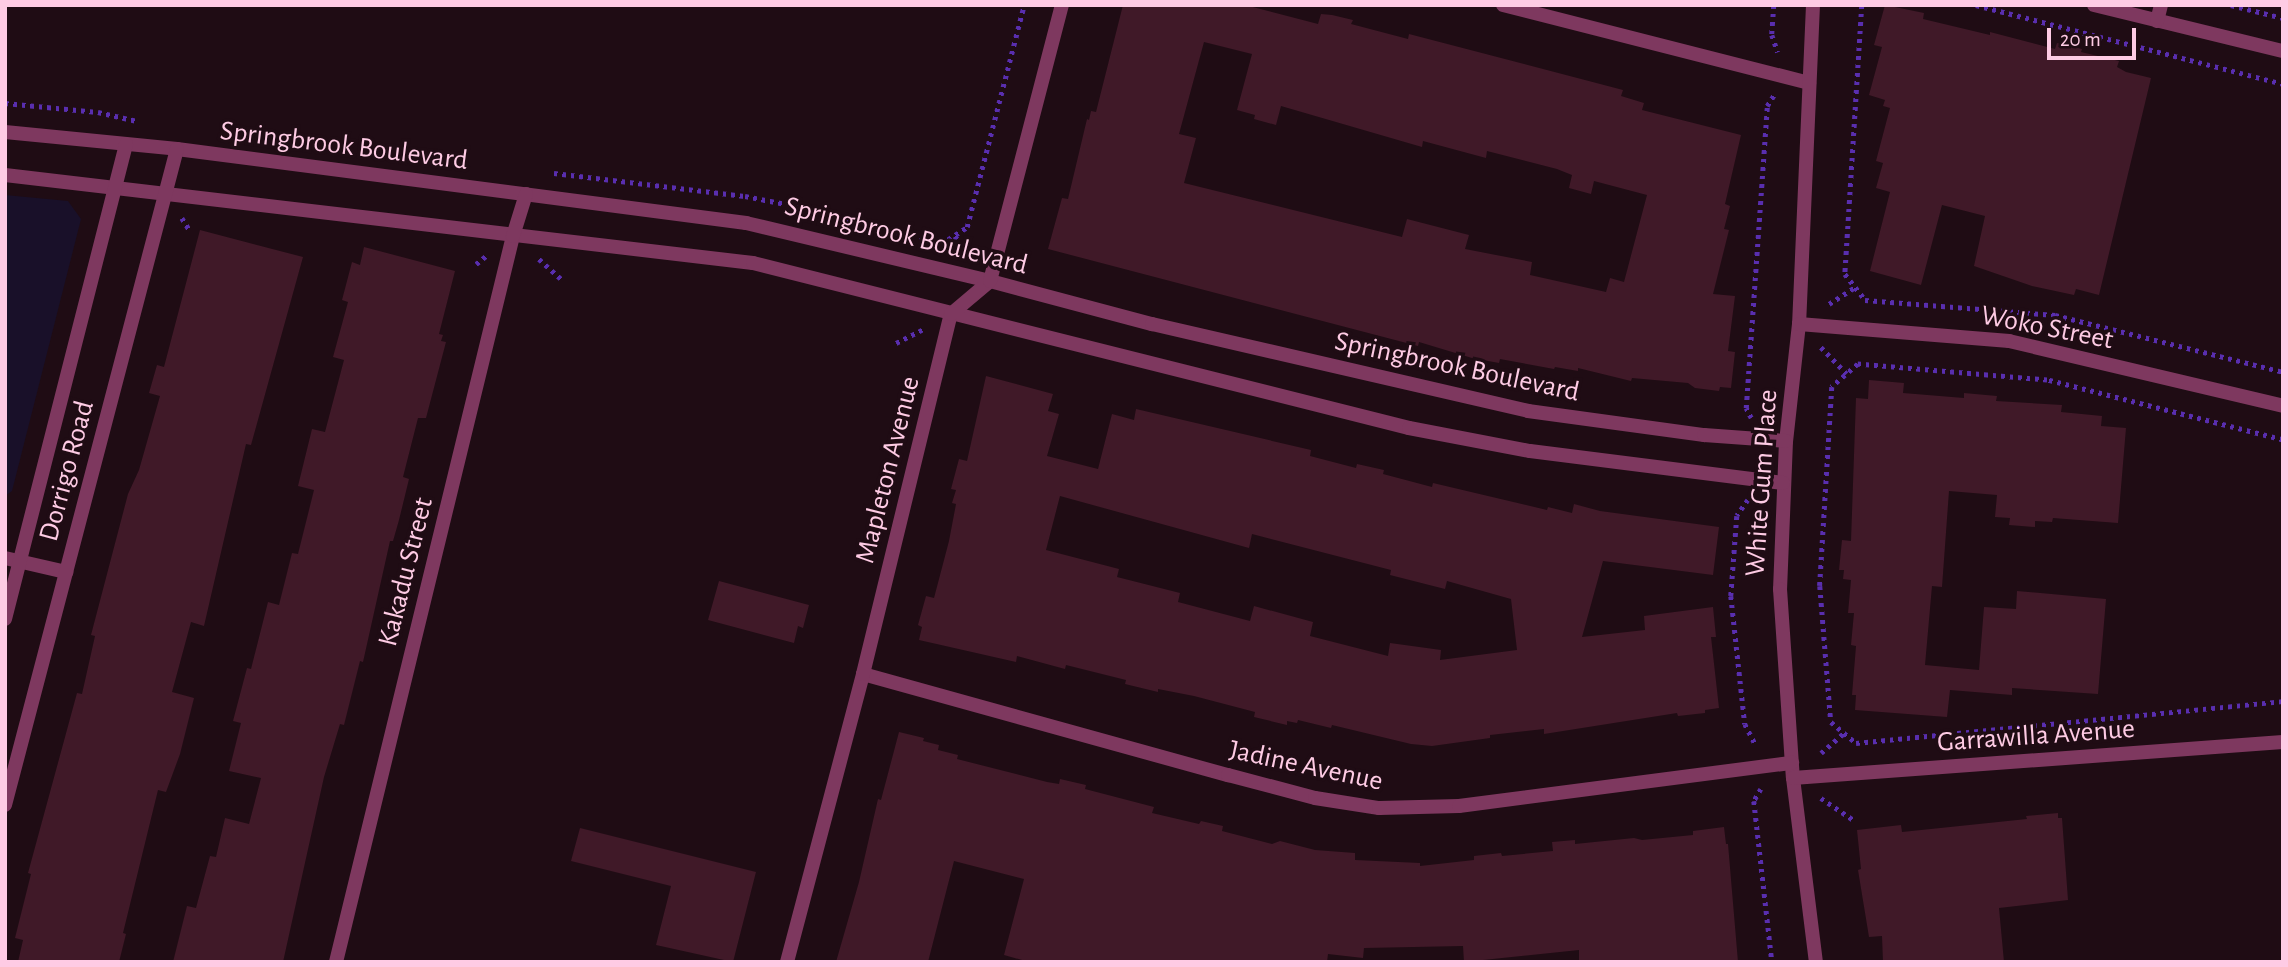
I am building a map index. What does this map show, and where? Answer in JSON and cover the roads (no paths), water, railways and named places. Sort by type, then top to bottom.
[{"type":"street","points":[[951,314],[990,281],[1062,5]]},
{"type":"street","points":[[1503,5],[1809,83]]},
{"type":"street","name":"White Gum Place","points":[[1813,5],[1799,324],[1783,482],[1780,589],[1792,771],[1816,962]]},
{"type":"street","points":[[2095,5],[2283,51]]},
{"type":"street","points":[[2157,21],[2161,5]]},
{"type":"street","name":"Springbrook Boulevard","points":[[5,132],[177,149],[746,223],[990,281],[1152,324],[1528,411],[1704,435],[1786,441]]},
{"type":"street","name":"Dorrigo Road","points":[[5,619],[13,559],[126,144]]},
{"type":"street","name":"Dorrigo Road","points":[[5,805],[177,149]]},
{"type":"street","points":[[5,175],[753,263],[1409,428],[1530,451],[1783,482]]},
{"type":"street","name":"Kakadu Street","points":[[336,962],[513,236],[526,194]]},
{"type":"street","name":"Mapleton Avenue","points":[[787,962],[863,674],[951,314]]},
{"type":"street","name":"Woko Street","points":[[1799,324],[2010,341],[2283,406]]},
{"type":"street","points":[[13,559],[66,572]]},
{"type":"street","name":"Jadine Avenue","points":[[863,674],[1315,798],[1379,808],[1459,806],[1792,771]]},
{"type":"street","name":"Garrawilla Avenue","points":[[1792,771],[2283,741]]}]
